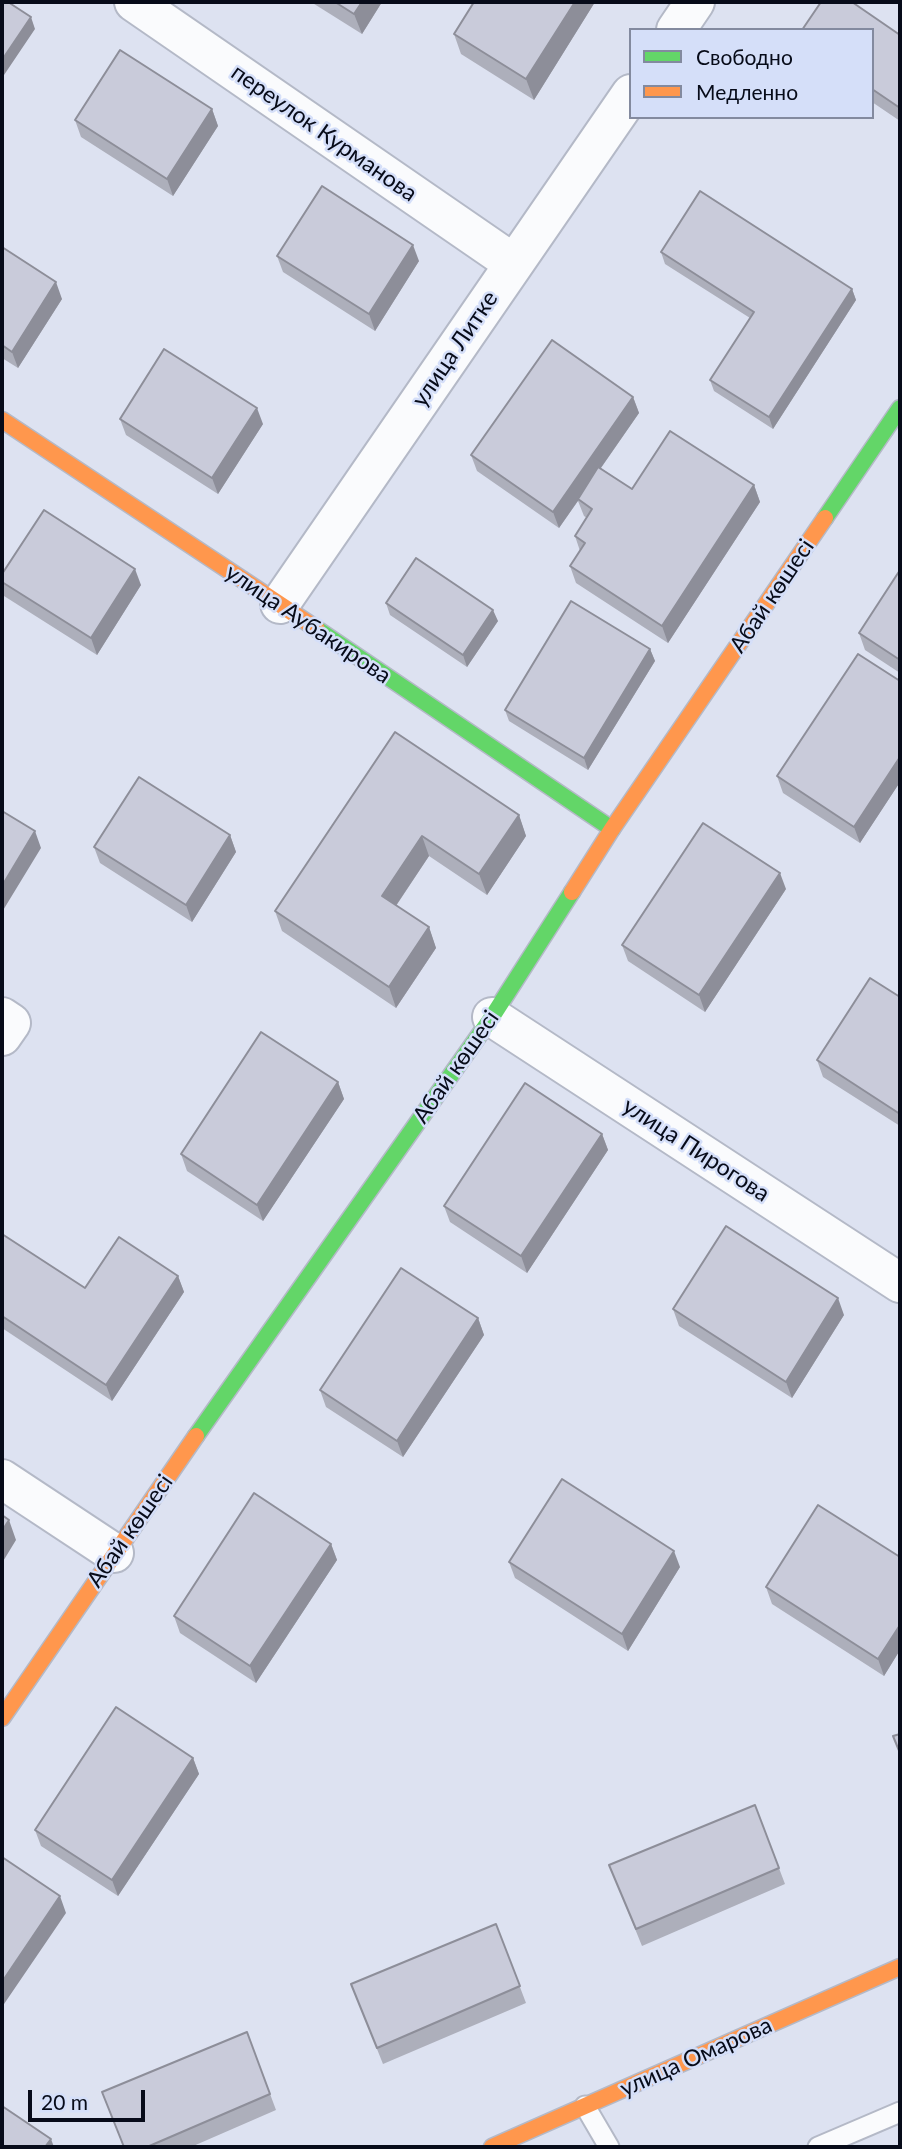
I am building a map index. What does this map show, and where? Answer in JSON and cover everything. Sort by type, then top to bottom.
[{"type":"main road","name":"Абай көшесі","points":[[2,1718],[114,1553],[492,1017],[612,830],[899,411]]},
{"type":"main road","name":"улица Аубакирова","points":[[2,420],[280,604],[612,830]]},
{"type":"main road","name":"улица Омарова","points":[[492,2147],[900,1967]]},
{"type":"street","name":"переулок Курманова","points":[[134,2],[513,263]]},
{"type":"street","points":[[677,28],[695,2]]},
{"type":"street","name":"улица Литке","points":[[280,604],[629,97]]},
{"type":"street","points":[[2,1017],[11,1023],[2,1036]]},
{"type":"street","name":"улица Пирогова","points":[[492,1017],[900,1283]]},
{"type":"street","points":[[2,1479],[114,1553]]},
{"type":"lane","points":[[585,2106],[609,2147]]},
{"type":"lane","points":[[818,2147],[900,2112]]},
{"type":"building","points":[[2,2],[8,2],[31,17],[2,60]]},
{"type":"building","points":[[335,2],[362,2],[354,14]]},
{"type":"building","points":[[474,2],[575,2],[526,79],[454,34]]},
{"type":"building","points":[[821,2],[852,2],[900,35],[900,108],[874,90],[874,28],[803,28]]},
{"type":"building","points":[[120,50],[212,109],[167,179],[75,120]]},
{"type":"building","points":[[322,186],[413,245],[369,314],[277,256]]},
{"type":"building","points":[[700,191],[852,289],[769,417],[710,380],[754,312],[661,252]]},
{"type":"building","points":[[2,247],[56,282],[12,352],[2,345]]},
{"type":"building","points":[[552,340],[633,397],[553,512],[471,455]]},
{"type":"building","points":[[164,349],[257,408],[212,478],[120,419]]},
{"type":"building","points":[[670,431],[754,485],[662,626],[570,566],[585,543],[575,536],[592,509],[578,499],[598,467],[632,489]]},
{"type":"building","points":[[44,510],[135,569],[91,638],[2,582],[2,574]]},
{"type":"building","points":[[416,558],[493,610],[463,655],[386,603]]},
{"type":"building","points":[[900,570],[900,660],[859,633]]},
{"type":"building","points":[[571,601],[650,649],[584,758],[505,710]]},
{"type":"building","points":[[858,654],[900,681],[900,757],[854,827],[777,776]]},
{"type":"building","points":[[395,732],[519,815],[479,874],[422,836],[382,896],[429,927],[389,987],[275,911]]},
{"type":"building","points":[[139,777],[230,835],[186,905],[94,847]]},
{"type":"building","points":[[2,811],[35,831],[2,886]]},
{"type":"building","points":[[703,823],[780,873],[699,995],[622,945]]},
{"type":"building","points":[[870,978],[900,997],[900,1114],[817,1060]]},
{"type":"building","points":[[261,1032],[338,1082],[257,1205],[181,1154]]},
{"type":"building","points":[[525,1083],[602,1134],[521,1256],[444,1206]]},
{"type":"building","points":[[726,1226],[838,1298],[786,1382],[673,1309]]},
{"type":"building","points":[[2,1234],[85,1288],[119,1237],[178,1276],[106,1385],[2,1316]]},
{"type":"building","points":[[401,1268],[478,1318],[397,1441],[320,1390]]},
{"type":"building","points":[[562,1479],[674,1551],[622,1634],[509,1562]]},
{"type":"building","points":[[254,1493],[331,1544],[250,1666],[174,1616]]},
{"type":"building","points":[[818,1505],[900,1557],[900,1625],[878,1659],[766,1587]]},
{"type":"building","points":[[2,1515],[9,1520],[2,1531]]},
{"type":"building","points":[[116,1707],[193,1758],[112,1880],[35,1830]]},
{"type":"building","points":[[900,1734],[900,1753],[893,1736]]},
{"type":"building","points":[[755,1805],[779,1868],[636,1929],[609,1865]]},
{"type":"building","points":[[2,1857],[60,1896],[2,1982]]},
{"type":"building","points":[[496,1924],[520,1986],[377,2048],[351,1984]]},
{"type":"building","points":[[247,2032],[270,2094],[147,2147],[124,2147],[102,2092]]},
{"type":"building","points":[[2,2106],[51,2139],[45,2147],[2,2147]]},
{"type":"traffic: fast","points":[[825,518],[900,408]]},
{"type":"traffic: fast","points":[[317,629],[612,829]]},
{"type":"traffic: fast","points":[[196,1436],[492,1017],[572,892]]},
{"type":"traffic: slow","points":[[2,420],[317,629]]},
{"type":"traffic: slow","points":[[572,892],[612,829],[825,518]]},
{"type":"traffic: slow","points":[[2,1718],[196,1436]]},
{"type":"traffic: slow","points":[[492,2147],[900,1967]]}]
